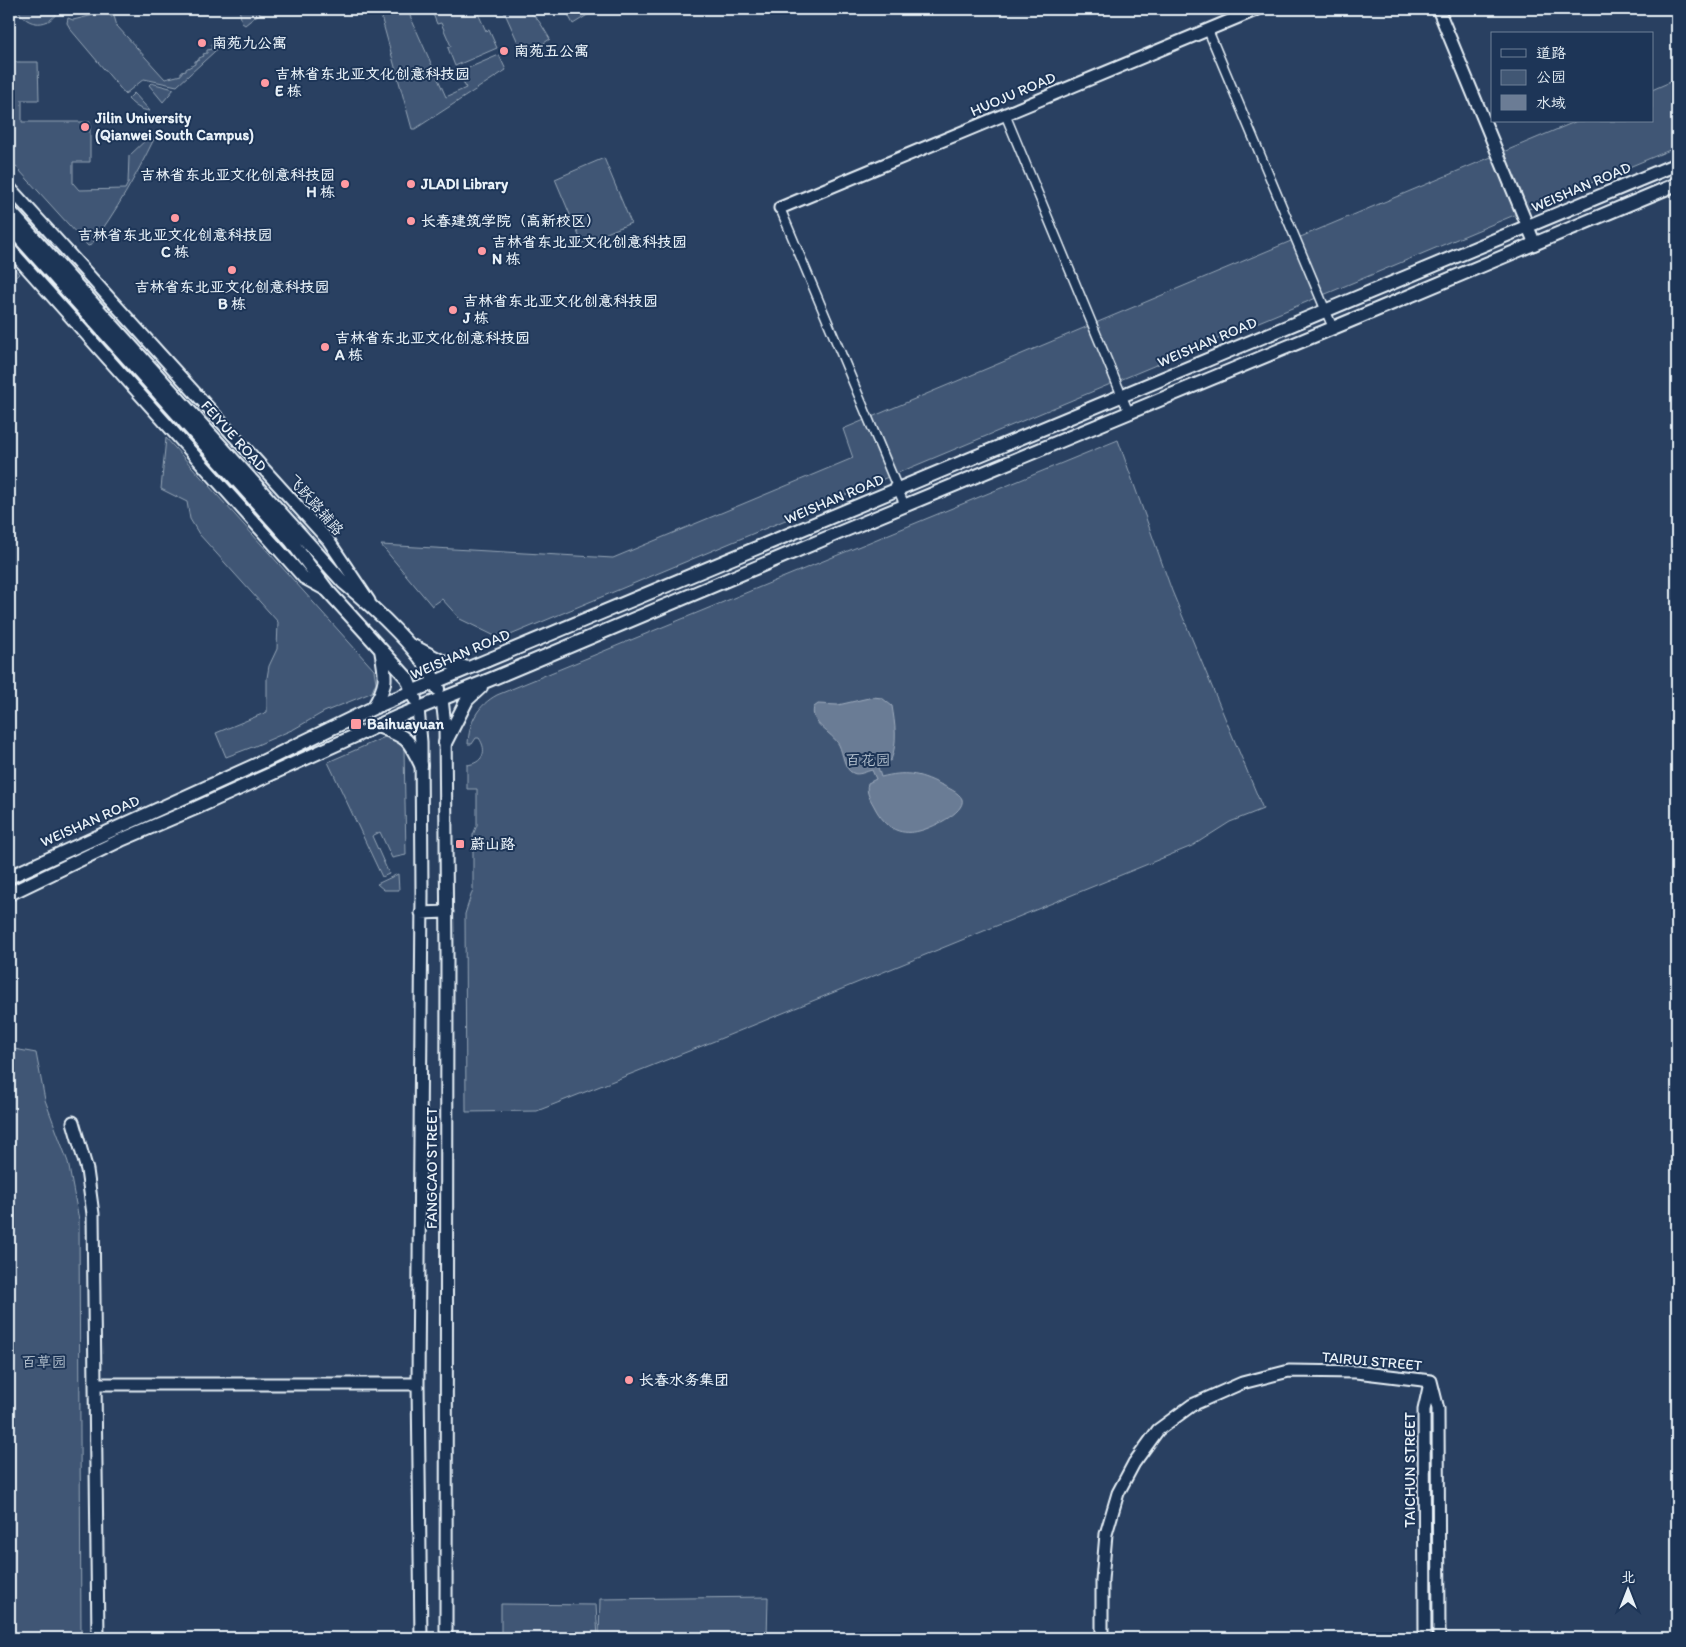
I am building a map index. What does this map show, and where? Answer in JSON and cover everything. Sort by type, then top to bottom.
[{"type":"main road","name":"WEISHAN ROAD","points":[[9,877],[260,763],[372,708],[1677,164]]},
{"type":"main road","name":"WEISHAN ROAD","points":[[9,894],[121,840],[418,708],[1677,184]]},
{"type":"main road","name":"FEIYUE ROAD","points":[[9,210],[344,582],[371,605],[406,642],[429,669],[442,699]]},
{"type":"main road","name":"FEIYUE ROAD","points":[[9,226],[291,541],[328,590],[407,678],[418,708]]},
{"type":"main road","points":[[406,642],[442,661],[468,668]]},
{"type":"main road","points":[[372,708],[381,696],[386,675],[381,650]]},
{"type":"main road","points":[[445,743],[467,700],[489,680]]},
{"type":"main road","points":[[378,726],[408,740],[421,765]]},
{"type":"street","name":"HUOJU ROAD","points":[[780,208],[1258,9]]},
{"type":"street","points":[[1438,9],[1535,244]]},
{"type":"street","points":[[1208,30],[1334,328]]},
{"type":"street","points":[[1005,114],[1129,413]]},
{"type":"street","name":"飞跃路辅路","points":[[9,187],[328,540],[371,605]]},
{"type":"street","points":[[780,208],[905,506]]},
{"type":"street","points":[[9,248],[304,578],[328,590]]},
{"type":"street","points":[[138,331],[149,366]]},
{"type":"street","points":[[192,414],[220,422]]},
{"type":"street","name":"FANGCAO STREET","points":[[442,699],[445,725],[447,912],[446,1638]]},
{"type":"street","name":"FANGCAO STREET","points":[[418,708],[421,765],[418,1384],[421,1638]]},
{"type":"street","points":[[421,913],[447,912]]},
{"type":"street","points":[[73,1122],[87,1170],[93,1214],[98,1638]]},
{"type":"street","name":"TAIRUI STREET","points":[[1102,1638],[1102,1580],[1106,1534],[1118,1493],[1134,1463],[1158,1430],[1192,1405],[1242,1383],[1289,1371],[1356,1372],[1430,1381]]},
{"type":"street","name":"TAICHUN STREET","points":[[1425,1638],[1424,1410],[1430,1381]]},
{"type":"street","name":"TAICHUN STREET","points":[[1430,1381],[1438,1409],[1439,1638]]},
{"type":"street","points":[[96,1384],[418,1384]]},
{"type":"green space","points":[[18,9],[59,9],[50,20],[38,23],[27,20]]},
{"type":"green space","points":[[239,9],[265,9],[245,25],[242,23]]},
{"type":"green space","points":[[379,9],[407,9],[446,97],[466,88],[459,72],[499,55],[506,70],[415,129],[412,129]]},
{"type":"green space","points":[[431,9],[476,9],[486,31],[489,30],[497,48],[455,66],[448,48],[451,46],[441,23],[437,24]]},
{"type":"green space","points":[[503,9],[528,12],[537,19],[550,39],[524,56]]},
{"type":"green space","points":[[565,9],[597,9],[573,24]]},
{"type":"green space","points":[[110,11],[111,17],[114,16],[117,26],[165,79],[181,75],[181,72],[186,71],[186,69],[195,64],[195,61],[204,56],[203,54],[207,53],[207,50],[212,49],[211,44],[220,42],[219,39],[227,38],[227,40],[177,86],[144,79],[125,94],[67,23],[68,18],[73,20]]},
{"type":"green space","points":[[9,62],[38,62],[39,100],[22,100],[22,122],[90,122],[90,162],[73,162],[73,183],[79,190],[125,189],[128,183],[129,156],[151,135],[154,139],[125,194],[91,245],[88,246],[9,159]]},
{"type":"green space","points":[[1677,79],[1677,147],[501,639],[460,619],[442,599],[432,606],[381,545],[613,558],[853,458],[843,429],[1575,122],[1654,122],[1654,89]]},
{"type":"green space","points":[[151,83],[174,89],[163,102],[149,85]]},
{"type":"green space","points":[[134,93],[150,111],[143,110],[128,99]]},
{"type":"green space","points":[[604,158],[631,223],[582,243],[555,179]]},
{"type":"green space","points":[[9,262],[19,274],[9,283]]},
{"type":"green space","points":[[166,438],[374,670],[376,682],[372,692],[324,712],[294,729],[226,757],[216,733],[267,712],[267,678],[269,666],[277,649],[278,622],[199,534],[190,519],[187,502],[161,489]]},
{"type":"green space","name":"百花园","points":[[1118,440],[1172,591],[1263,809],[1230,822],[1192,846],[717,1040],[537,1111],[466,1112],[465,914],[473,889],[473,835],[477,825],[477,789],[467,789],[467,765],[477,762],[483,752],[482,743],[479,738],[476,738],[472,744],[468,744],[470,728],[480,709],[497,695]]},
{"type":"green space","points":[[385,737],[398,742],[404,749],[406,855],[392,858],[380,832],[372,836],[389,874],[382,877],[328,762]]},
{"type":"green space","points":[[398,874],[399,890],[384,890],[377,884]]},
{"type":"green space","name":"百草园","points":[[9,1048],[36,1053],[45,1100],[68,1162],[79,1220],[81,1638],[9,1638]]},
{"type":"green space","points":[[768,1597],[767,1638],[599,1638],[600,1599]]},
{"type":"green space","points":[[501,1604],[596,1605],[598,1638],[501,1638]]},
{"type":"water","points":[[873,697],[882,698],[892,706],[895,726],[895,746],[891,760],[878,767],[881,777],[897,774],[918,775],[949,788],[960,796],[962,804],[946,820],[924,830],[913,832],[902,832],[890,826],[879,814],[868,793],[868,783],[876,779],[872,770],[857,774],[850,771],[836,740],[818,723],[813,713],[814,707],[818,704],[838,705]]},
{"type":"place","name":"南苑九公寓","points":[[202,43]]},
{"type":"place","name":"南苑五公寓","points":[[504,51]]},
{"type":"place","name":"吉林省东北亚文化创意科技园 E 栋","points":[[265,83]]},
{"type":"place","name":"Jilin University (Qianwei South Campus)","points":[[85,127]]},
{"type":"place","name":"吉林省东北亚文化创意科技园 H 栋","points":[[345,184]]},
{"type":"place","name":"JLADI Library","points":[[411,184]]},
{"type":"place","name":"吉林省东北亚文化创意科技园 C 栋","points":[[175,218]]},
{"type":"place","name":"长春建筑学院（高新校区）","points":[[411,221]]},
{"type":"place","name":"吉林省东北亚文化创意科技园 N 栋","points":[[482,251]]},
{"type":"place","name":"吉林省东北亚文化创意科技园 B 栋","points":[[232,270]]},
{"type":"place","name":"吉林省东北亚文化创意科技园 J 栋","points":[[453,310]]},
{"type":"place","name":"吉林省东北亚文化创意科技园 A 栋","points":[[325,347]]},
{"type":"place","name":"Baihuayuan","points":[[356,724]]},
{"type":"place","name":"蔚山路","points":[[460,844]]},
{"type":"place","name":"长春水务集团","points":[[629,1380]]}]
